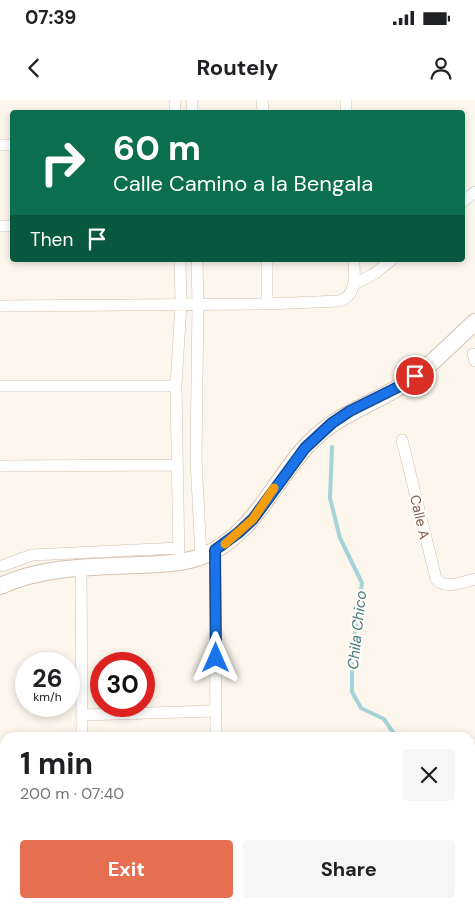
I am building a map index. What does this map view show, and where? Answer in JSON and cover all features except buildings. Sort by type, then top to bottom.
[{"type":"main road","points":[[0,586],[22,576],[45,570],[81,568],[179,555],[208,554],[238,533],[253,519],[305,448],[332,423],[350,411],[404,384],[426,367],[475,322]]},
{"type":"street","points":[[465,200],[475,192]]},
{"type":"street","points":[[2,566],[32,555],[179,555],[176,386],[181,304],[180,262]]},
{"type":"street","points":[[197,262],[196,459],[208,554],[216,732]]},
{"type":"street","points":[[267,262],[267,304]]},
{"type":"street","points":[[0,306],[267,304],[340,301],[349,295],[354,284],[354,262]]},
{"type":"street","points":[[354,284],[374,274],[389,262]]},
{"type":"street","points":[[0,386],[176,386]]},
{"type":"street","name":"Calle A","points":[[402,440],[434,574],[439,583],[449,585],[475,579]]},
{"type":"street","points":[[0,466],[177,465]]},
{"type":"street","points":[[81,568],[82,732]]},
{"type":"street","points":[[82,715],[216,711]]},
{"type":"waterway","name":"Chila Chico","points":[[332,447],[330,498],[340,538],[362,583],[352,655],[352,692],[361,708],[384,719],[393,732]]},
{"type":"slow traffic","points":[[225,544],[253,519],[274,488]]},
{"type":"route","points":[[216,658],[215,550],[253,519],[290,465],[332,423],[350,411],[385,395],[415,376]]}]
